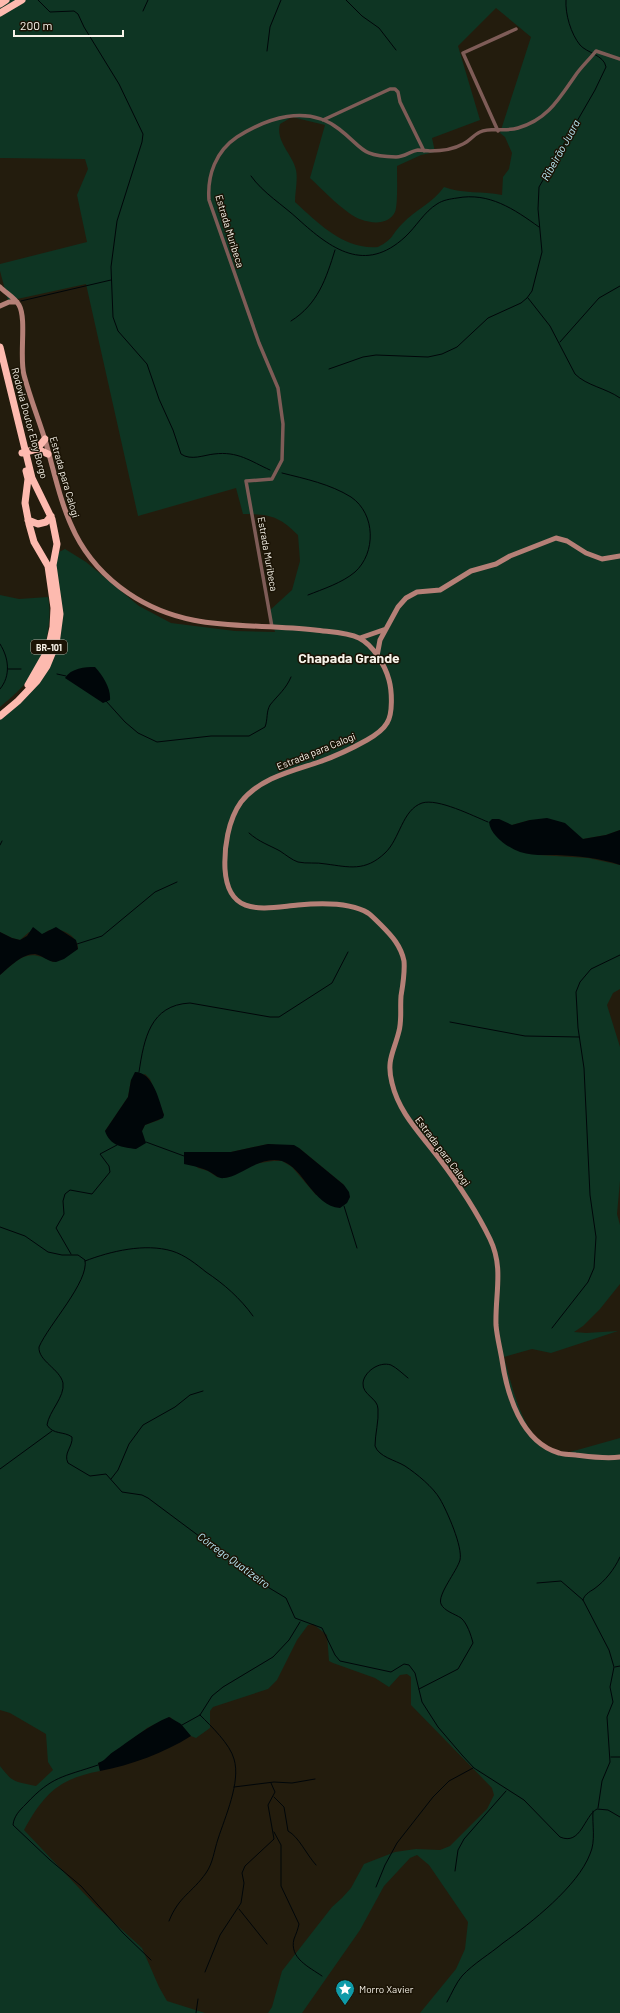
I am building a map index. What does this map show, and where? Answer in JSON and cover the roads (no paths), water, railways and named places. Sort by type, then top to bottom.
[{"type":"highway","points":[[0,4],[6,0]]},
{"type":"highway","points":[[0,13],[22,0]]},
{"type":"highway","name":"Rodovia Doutor Eloy Borgo","points":[[0,347],[24,453],[32,478],[51,516],[57,544],[53,565],[58,597],[58,627],[56,644],[47,666],[33,685],[18,701],[0,716]]},
{"type":"highway","name":"BR-101","points":[[0,366],[24,453],[28,479],[25,502],[28,520],[34,542],[48,566],[53,594],[53,627],[46,654],[31,681],[0,711]]},
{"type":"highway","points":[[24,453],[36,449],[45,439]]},
{"type":"highway","points":[[36,449],[48,454]]},
{"type":"highway","points":[[28,520],[38,524],[46,522],[51,516]]},
{"type":"street","points":[[498,130],[463,53],[516,29]]},
{"type":"street","name":"Estrada Muribeca","points":[[272,627],[246,481],[272,479],[282,460],[283,424],[278,388],[259,343],[212,210],[208,189],[212,169],[224,148],[250,129],[290,115],[300,115],[323,120],[336,127],[363,151],[372,155],[401,157],[419,150],[424,151],[452,148],[466,143],[482,131],[523,127],[544,115],[555,105],[575,76],[596,50],[620,58]]},
{"type":"street","points":[[323,120],[390,89],[395,89],[398,92],[400,102],[424,151]]},
{"type":"street","points":[[0,287],[17,302]]},
{"type":"street","points":[[0,306],[8,302],[17,302]]},
{"type":"street","name":"Estrada para Calogi","points":[[17,302],[21,309],[22,316],[24,374],[45,439],[61,504],[71,527],[93,562],[127,593],[152,608],[173,616],[200,622],[308,629],[349,635],[360,638],[377,656],[390,681],[391,707],[389,721],[375,736],[351,749],[287,772],[253,791],[241,802],[233,817],[227,839],[225,871],[229,888],[236,900],[250,908],[264,909],[302,905],[351,907],[369,913],[394,938],[402,953],[405,971],[401,998],[400,1030],[390,1057],[391,1080],[410,1124],[438,1156],[466,1198],[488,1235],[499,1259],[496,1328],[505,1379],[518,1416],[536,1439],[556,1453],[605,1459],[620,1457]]},
{"type":"street","points":[[377,656],[380,640],[398,607],[406,598],[417,592],[440,590],[471,571],[496,564],[510,556],[556,538],[567,541],[586,553],[602,559],[620,556]]},
{"type":"street","points":[[360,638],[386,629]]},
{"type":"waterway","points":[[38,0],[50,12],[74,11],[78,14],[84,27],[119,84],[143,134],[142,142],[117,221],[111,267],[113,317],[118,331],[147,364],[181,454],[189,457],[222,453],[237,455],[270,470]]},
{"type":"waterway","points":[[143,11],[148,0]]},
{"type":"waterway","points":[[267,51],[270,27],[281,0]]},
{"type":"waterway","points":[[346,0],[362,16],[379,28],[396,50]]},
{"type":"waterway","name":"Ribeirão Juara","points":[[329,369],[363,357],[376,355],[428,357],[442,354],[457,347],[488,318],[521,303],[532,291],[542,252],[538,209],[539,187],[595,90],[606,67],[605,63],[599,57],[580,45],[571,30],[566,0]]},
{"type":"waterway","points":[[251,176],[267,193],[310,230],[336,248],[349,253],[362,255],[376,254],[390,248],[405,237],[432,207],[449,199],[480,197],[490,200],[511,208],[539,227]]},
{"type":"waterway","points":[[291,321],[308,307],[320,290],[335,250]]},
{"type":"waterway","points":[[21,301],[111,280]]},
{"type":"waterway","points":[[560,342],[599,298],[620,286]]},
{"type":"waterway","name":"Ribeirão Juara","points":[[528,298],[550,326],[575,374],[585,381],[620,398]]},
{"type":"waterway","points":[[282,473],[326,485],[343,492],[359,504],[369,523],[370,544],[367,555],[362,564],[355,572],[344,579],[308,595]]},
{"type":"waterway","points":[[0,644],[8,667],[4,684],[0,689]]},
{"type":"waterway","points":[[8,669],[21,669]]},
{"type":"waterway","points":[[57,674],[66,676]]},
{"type":"waterway","points":[[106,701],[125,722],[138,733],[157,742],[211,736],[249,736],[265,727],[270,705],[291,677]]},
{"type":"waterway","points":[[249,833],[260,841],[298,862],[357,867],[371,863],[385,853],[390,847],[405,818],[415,807],[422,803],[429,802],[446,805],[488,822]]},
{"type":"waterway","points":[[0,845],[2,841]]},
{"type":"waterway","points":[[77,944],[102,936],[155,892],[177,882]]},
{"type":"waterway","points":[[139,1072],[143,1048],[151,1026],[166,1010],[177,1005],[190,1003],[270,1017],[279,1017],[332,983],[348,952]]},
{"type":"waterway","points":[[552,1328],[588,1282],[594,1268],[596,1237],[590,1195],[584,1068],[578,1028],[576,992],[580,982],[591,969],[620,955]]},
{"type":"waterway","points":[[450,1022],[525,1036],[579,1037]]},
{"type":"waterway","points":[[146,1142],[184,1156]]},
{"type":"waterway","points":[[71,1254],[56,1228],[64,1214],[63,1201],[65,1194],[70,1190],[92,1194],[110,1172],[109,1166],[100,1154],[117,1145]]},
{"type":"waterway","points":[[344,1206],[357,1248]]},
{"type":"waterway","name":"Córrego Quatizeiro","points":[[0,1227],[25,1236],[48,1252],[62,1255],[78,1255],[85,1260],[85,1269],[81,1280],[39,1347],[42,1357],[58,1373],[63,1383],[62,1394],[48,1420],[47,1425],[55,1432],[72,1437],[67,1453],[68,1463],[90,1476],[106,1474],[122,1492],[142,1495],[148,1498],[266,1586],[286,1598],[295,1618],[322,1628],[335,1655],[340,1661],[391,1672],[404,1664],[409,1665],[415,1673],[422,1702],[438,1727],[462,1755],[474,1768],[524,1800],[560,1837],[567,1839],[578,1834],[597,1809],[608,1810],[620,1817]]},
{"type":"waterway","points":[[85,1261],[128,1249],[151,1248],[172,1251],[190,1260],[219,1281],[237,1297],[253,1316]]},
{"type":"waterway","points":[[408,1378],[398,1369],[386,1364],[373,1368],[364,1379],[363,1387],[367,1394],[376,1402],[378,1409],[375,1446],[384,1456],[405,1466],[420,1477],[429,1485],[443,1505],[457,1538],[460,1560],[444,1589],[441,1604],[447,1610],[463,1620],[473,1643],[458,1669],[419,1689]]},
{"type":"waterway","points":[[111,1479],[118,1470],[129,1444],[143,1425],[175,1407],[190,1395],[203,1391]]},
{"type":"waterway","points":[[0,1469],[52,1431]]},
{"type":"waterway","points":[[583,1600],[587,1594],[609,1575],[620,1557]]},
{"type":"waterway","points":[[537,1583],[561,1581],[583,1600],[609,1650],[614,1667],[610,1687],[613,1702],[607,1717],[610,1762],[602,1781],[598,1808]]},
{"type":"waterway","points":[[182,1725],[200,1715],[212,1696],[223,1687],[273,1657],[289,1640],[300,1622]]},
{"type":"waterway","points":[[615,1667],[620,1666]]},
{"type":"waterway","points":[[169,1921],[181,1900],[201,1880],[212,1861],[234,1789],[236,1768],[232,1753],[220,1736],[200,1715]]},
{"type":"waterway","points":[[611,1757],[620,1757]]},
{"type":"waterway","points":[[98,1765],[59,1778],[43,1788],[19,1811],[14,1819],[13,1825],[50,1860],[81,1886],[123,1933],[151,1960]]},
{"type":"waterway","points":[[376,1887],[385,1865],[397,1843],[433,1797],[449,1781],[473,1768]]},
{"type":"waterway","points":[[234,1787],[274,1782],[292,1783],[315,1779]]},
{"type":"waterway","points":[[205,1972],[220,1935],[241,1903],[244,1883],[242,1873],[245,1866],[274,1839],[268,1805],[275,1792],[271,1783]]},
{"type":"waterway","points":[[455,1871],[458,1850],[464,1839],[506,1791]]},
{"type":"waterway","points":[[274,1797],[284,1807],[288,1831],[296,1837],[316,1865]]},
{"type":"waterway","points":[[447,2002],[458,1982],[467,1971],[540,1914],[565,1891],[575,1879],[584,1866],[592,1849],[593,1811]]},
{"type":"waterway","points":[[274,1832],[281,1845],[281,1886],[299,1924],[294,1939],[294,1952],[301,1961],[322,1976]]},
{"type":"waterway","points":[[239,1909],[267,1944]]},
{"type":"waterway","points":[[196,2013],[198,1999]]},
{"type":"place","name":"Morro Xavier","points":[[345,2006]]},
{"type":"district","name":"Chapada Grande","points":[[349,657]]}]
